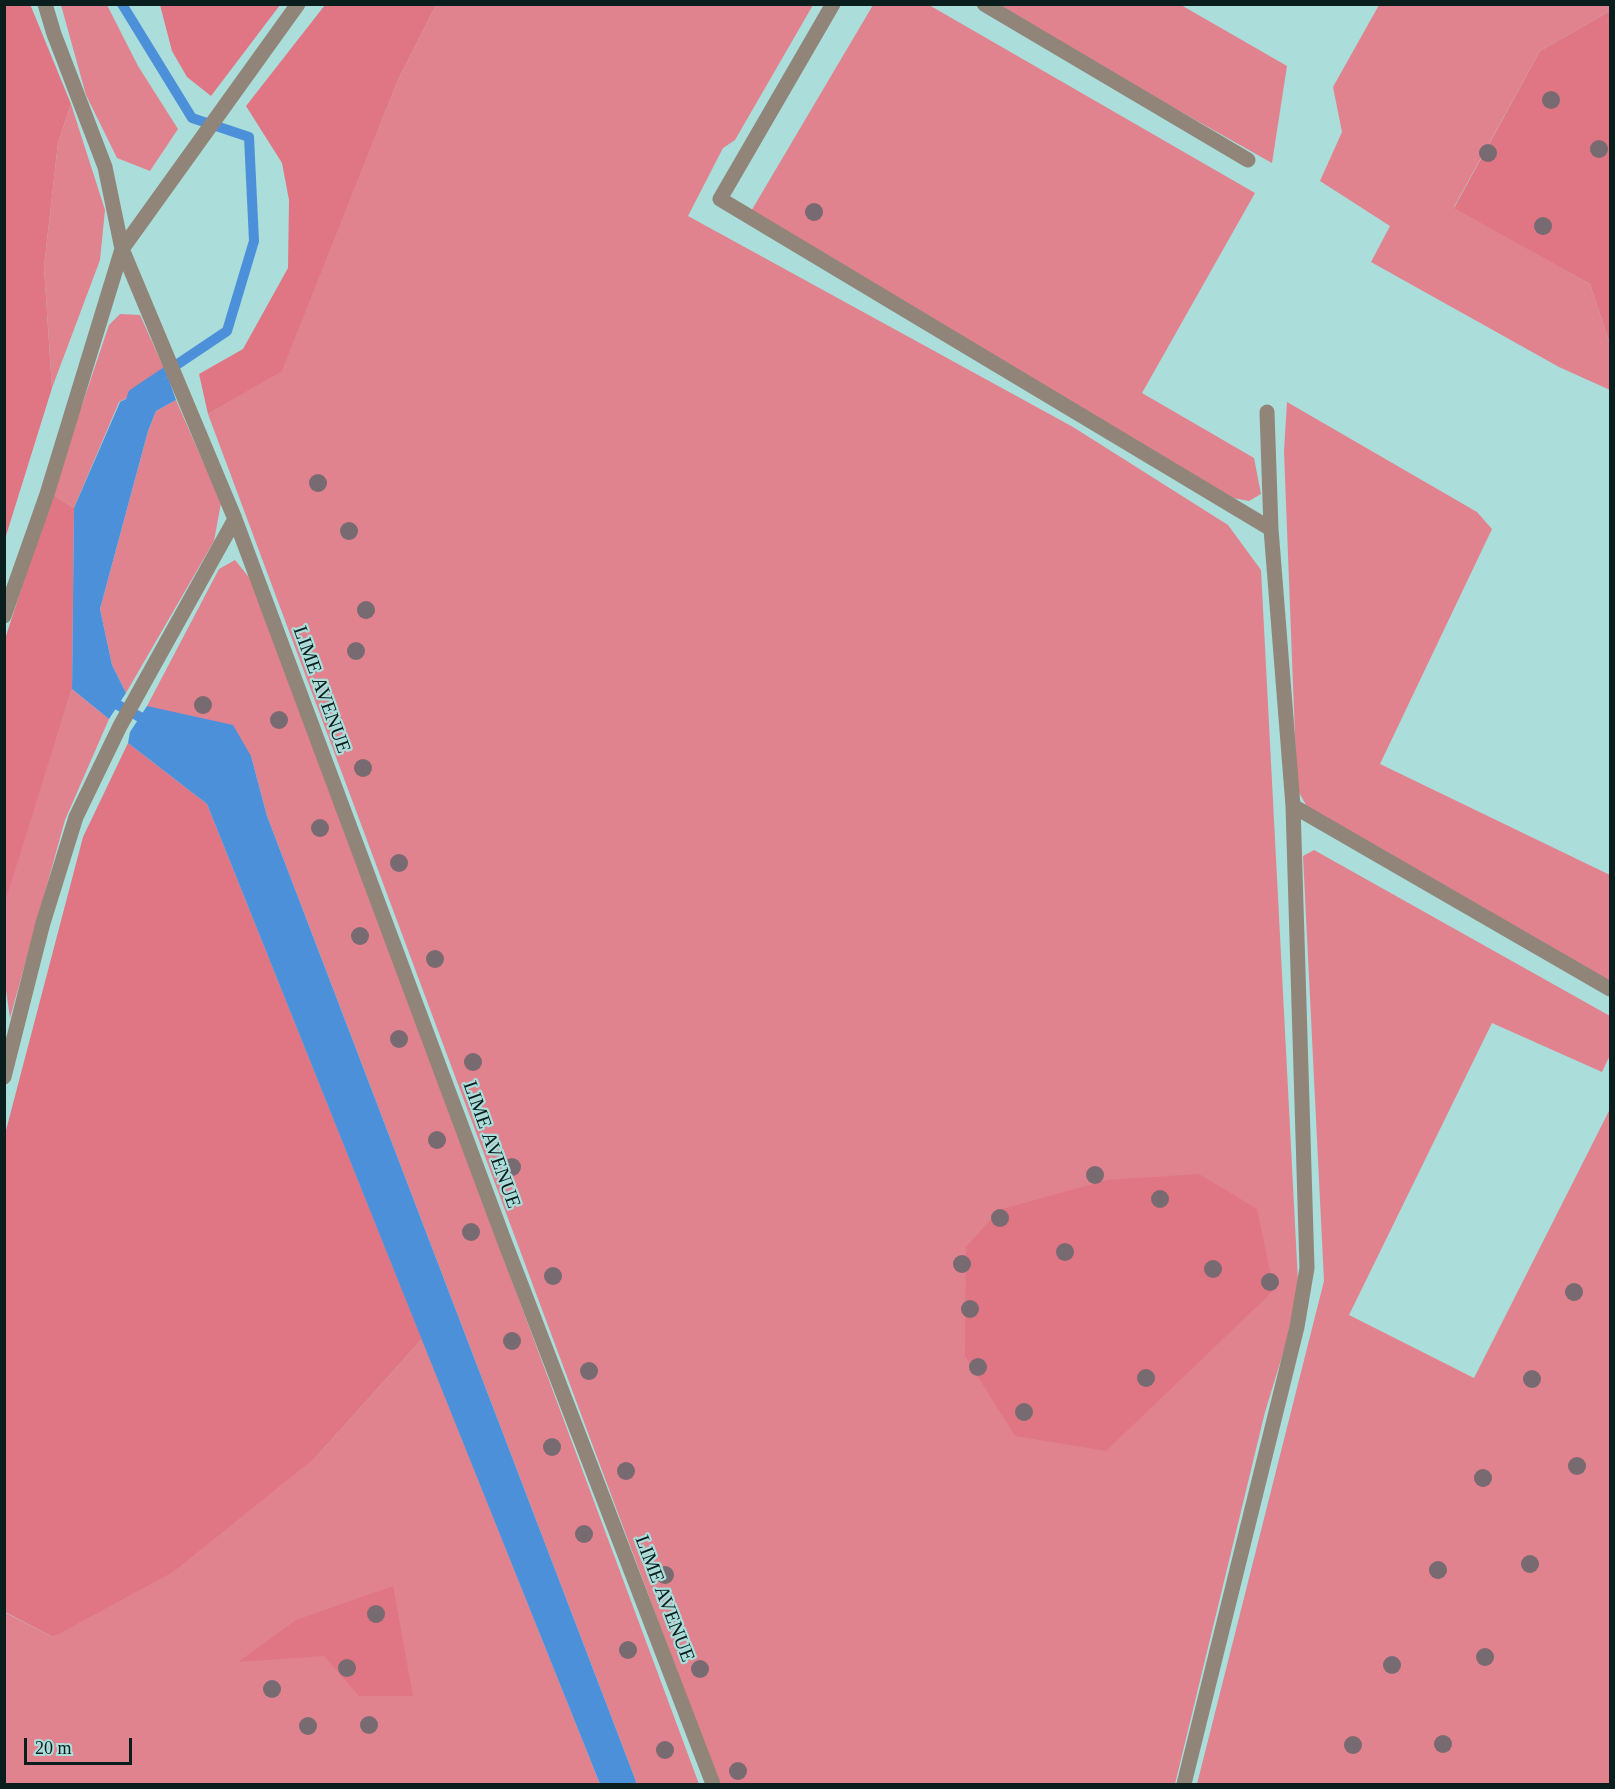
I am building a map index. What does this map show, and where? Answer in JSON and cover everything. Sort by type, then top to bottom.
[{"type":"lane","name":"LIME AVENUE","points":[[45,4],[74,89],[105,167],[122,249],[235,519],[496,1218],[713,1785]]},
{"type":"lane","points":[[4,616],[47,494],[122,249],[298,4]]},
{"type":"lane","points":[[833,4],[720,198],[1271,529]]},
{"type":"lane","points":[[984,4],[1248,160]]},
{"type":"lane","points":[[1184,1785],[1298,1327],[1307,1268],[1293,806],[1271,529],[1267,412]]},
{"type":"lane","points":[[4,1077],[43,923],[76,817],[120,726],[235,519]]},
{"type":"lane","points":[[1293,806],[1611,989]]},
{"type":"shaded area","points":[[30,4],[71,104],[58,143],[44,267],[52,388],[5,539],[4,5]]},
{"type":"shaded area","points":[[160,4],[280,5],[211,96],[187,77],[172,51]]},
{"type":"shaded area","points":[[61,5],[107,5],[138,66],[178,129],[150,171],[117,158],[86,95]]},
{"type":"shaded area","points":[[325,5],[436,5],[398,80],[282,371],[208,414],[199,374],[243,349],[288,268],[289,200],[282,163],[246,106]]},
{"type":"shaded area","points":[[436,5],[813,5],[735,140],[723,148],[688,216],[1073,427],[1228,525],[1261,570],[1299,1301],[1265,1412],[1175,1784],[719,1784],[208,414],[282,370],[398,80]]},
{"type":"shaded area","points":[[873,5],[929,5],[1255,193],[1142,393],[1254,458],[1261,494],[1249,501],[1233,498],[750,213]]},
{"type":"shaded area","points":[[991,5],[1181,5],[1287,66],[1272,163]]},
{"type":"shaded area","points":[[1379,5],[1610,5],[1610,14],[1608,12],[1540,51],[1454,207],[1590,284],[1610,344],[1610,390],[1559,367],[1371,262],[1390,226],[1320,181],[1342,132],[1333,87]]},
{"type":"shaded area","points":[[1608,12],[1610,14],[1610,344],[1590,284],[1454,208],[1540,51]]},
{"type":"shaded area","points":[[71,104],[105,210],[100,260],[52,388],[44,267],[58,143]]},
{"type":"shaded area","points":[[120,314],[140,315],[168,377],[119,402],[74,508],[52,494],[109,325]]},
{"type":"shaded area","points":[[176,400],[221,503],[214,541],[126,693],[112,665],[100,609],[148,431],[156,411]]},
{"type":"shaded area","points":[[1287,402],[1477,512],[1492,529],[1380,764],[1610,875],[1610,994],[1314,819],[1297,789],[1284,451]]},
{"type":"shaded area","points":[[52,494],[74,508],[72,689],[5,902],[5,639]]},
{"type":"shaded area","points":[[235,560],[252,581],[699,1784],[637,1784],[267,816],[251,756],[147,706],[219,569]]},
{"type":"shaded area","points":[[72,689],[109,719],[65,820],[10,1018],[4,976],[4,902]]},
{"type":"shaded area","points":[[128,743],[207,804],[422,1339],[316,1457],[173,1572],[53,1637],[5,1612],[5,1134],[83,837]]},
{"type":"shaded area","points":[[1314,850],[1610,1016],[1610,1055],[1602,1072],[1492,1023],[1349,1315],[1474,1378],[1610,1109],[1610,1784],[1197,1784],[1324,1281],[1303,856]]},
{"type":"shaded area","points":[[1199,1174],[1257,1209],[1274,1290],[1106,1451],[1015,1436],[965,1356],[966,1247],[999,1210],[1107,1180]]},
{"type":"shaded area","points":[[422,1339],[600,1784],[5,1784],[4,1612],[53,1637],[316,1457]]},
{"type":"shaded area","points":[[393,1586],[413,1696],[359,1696],[324,1656],[238,1662],[296,1620]]},
{"type":"water","points":[[168,377],[176,400],[156,411],[148,431],[100,609],[112,665],[126,693],[109,719],[72,689],[74,508],[120,402]]},
{"type":"water","points":[[147,706],[233,725],[251,756],[267,816],[637,1784],[600,1784],[207,804],[128,743],[130,732]]},
{"type":"waterway","points":[[122,4],[192,118],[249,137],[254,241],[227,331],[133,394],[129,407]]},
{"type":"waterway","points":[[107,699],[151,723]]}]
